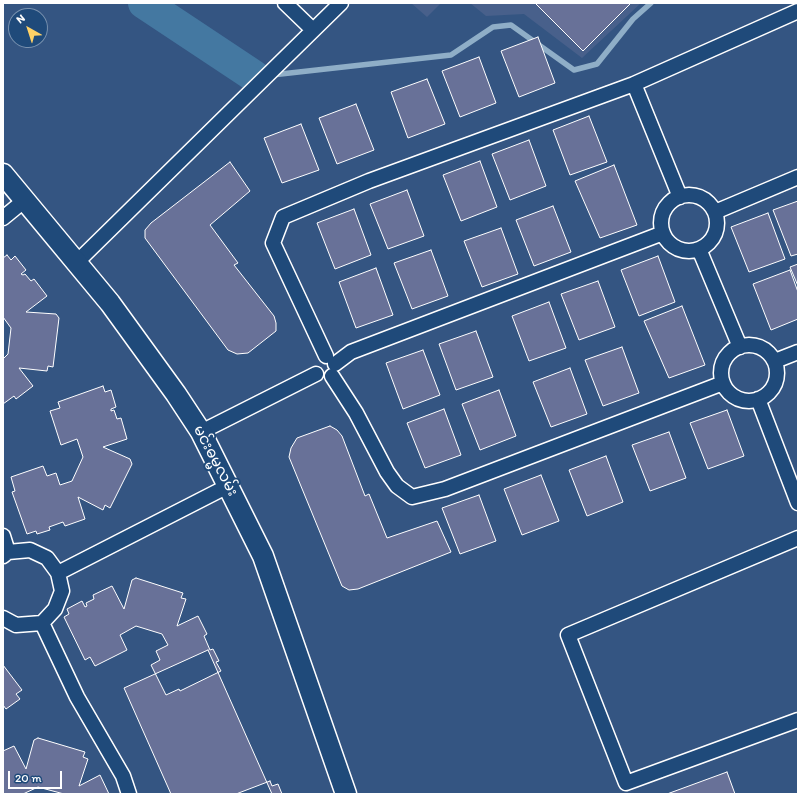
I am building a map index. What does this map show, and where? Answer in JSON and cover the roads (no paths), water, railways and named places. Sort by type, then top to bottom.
[{"type":"main road","name":"မင်းဓမ္မလမ်း","points":[[3,174],[110,303],[176,394],[201,432],[263,556],[346,794]]},
{"type":"street","points":[[285,3],[313,30]]},
{"type":"street","points":[[77,262],[341,3]]},
{"type":"street","points":[[723,383],[445,489],[412,498],[397,486],[387,472],[331,365],[273,243],[283,217],[369,181],[634,84],[798,11]]},
{"type":"street","points":[[634,84],[680,197]]},
{"type":"street","points":[[715,212],[798,177]]},
{"type":"street","points":[[697,196],[708,203],[715,212],[718,223],[716,233],[711,241],[699,249],[685,251],[676,248],[668,242],[663,233],[661,224],[662,216],[672,201],[680,197],[697,196]]},
{"type":"street","points":[[3,218],[25,200]]},
{"type":"street","points":[[331,365],[319,358],[314,364],[316,374],[321,378],[331,365],[351,352],[663,233]]},
{"type":"street","points":[[699,249],[740,347]]},
{"type":"street","points":[[757,346],[765,350],[775,361],[777,373],[776,382],[771,391],[758,399],[745,400],[735,397],[728,391],[723,383],[721,374],[726,357],[732,351],[740,347],[757,346]]},
{"type":"street","points":[[775,361],[798,352]]},
{"type":"street","points":[[201,432],[316,374]]},
{"type":"street","points":[[758,399],[798,503]]},
{"type":"street","points":[[58,573],[228,486]]},
{"type":"street","points":[[3,536],[5,554],[30,550],[47,558],[58,573],[62,591],[55,609],[42,623],[16,625],[3,618]]},
{"type":"street","points":[[798,538],[568,635],[626,783],[798,720]]},
{"type":"street","points":[[42,623],[77,697],[123,776],[130,794]]},
{"type":"waterway","points":[[144,3],[254,76]]},
{"type":"waterway","points":[[272,75],[451,55],[493,27],[511,25],[574,70],[597,64],[633,19],[651,3]]}]
